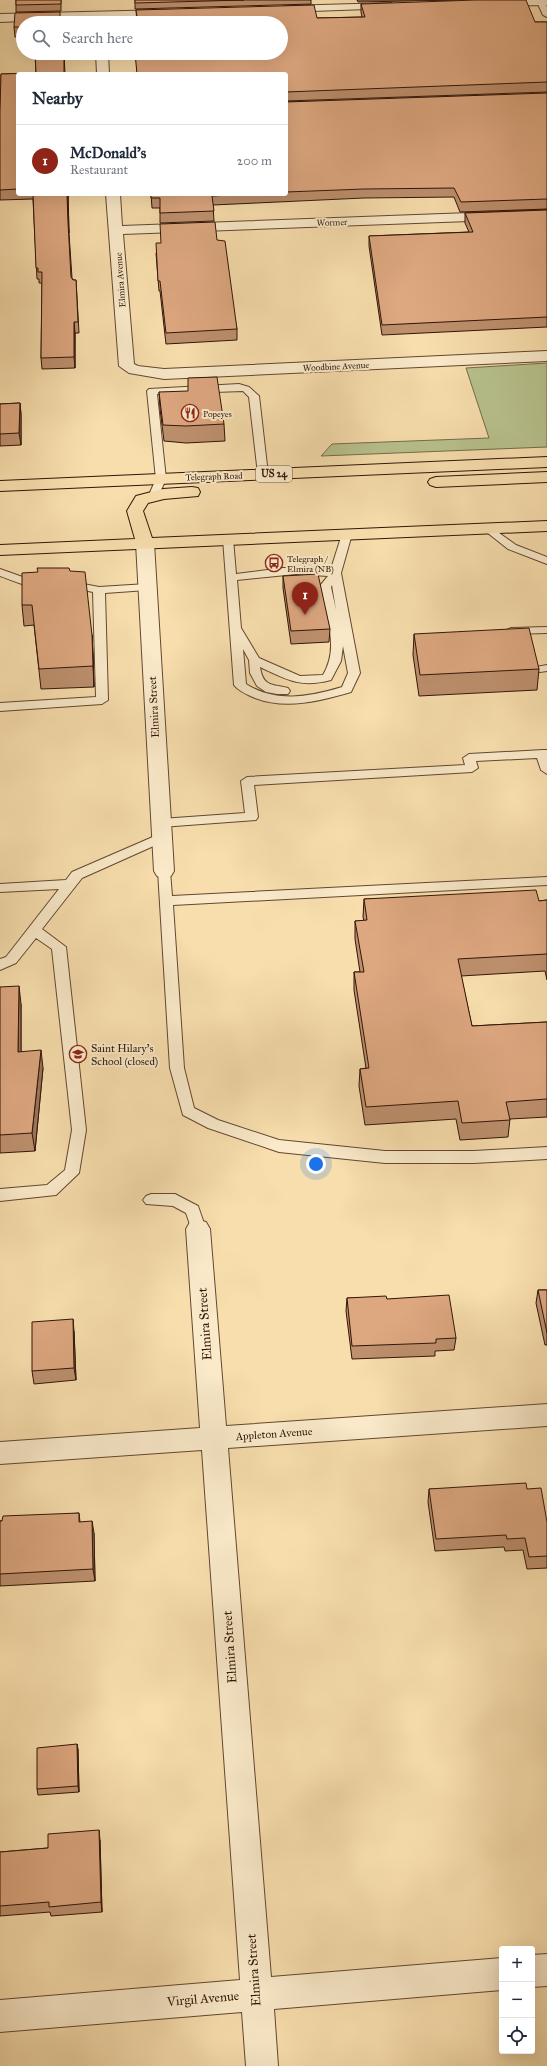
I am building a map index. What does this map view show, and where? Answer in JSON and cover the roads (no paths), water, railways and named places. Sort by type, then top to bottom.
[{"type":"main road","name":"Telegraph Road","points":[[0,486],[547,462]]},
{"type":"main road","points":[[145,543],[135,511],[142,500],[171,493],[547,477]]},
{"type":"main road","points":[[0,550],[547,526]]},
{"type":"street","points":[[485,4],[544,2]]},
{"type":"street","points":[[270,10],[405,6]]},
{"type":"street","points":[[50,16],[175,12]]},
{"type":"street","points":[[0,18],[16,17]]},
{"type":"street","points":[[102,60],[103,72]]},
{"type":"street","name":"Elmira Avenue","points":[[113,196],[127,366]]},
{"type":"street","name":"Wormer","points":[[116,230],[547,214]]},
{"type":"street","name":"Woodbine Avenue","points":[[127,366],[134,370],[164,374],[547,356]]},
{"type":"street","name":"Elmira Street","points":[[145,543],[164,871]]},
{"type":"street","name":"Elmira Street","points":[[198,1228],[262,2066]]},
{"type":"street","name":"Appleton Avenue","points":[[0,1453],[547,1415]]},
{"type":"street","points":[[535,1971],[547,1970]]},
{"type":"street","name":"Virgil Avenue","points":[[0,2016],[499,1974]]},
{"type":"lane","points":[[544,2],[547,15]]},
{"type":"lane","points":[[153,497],[161,478],[152,391],[239,387],[246,389],[254,396],[263,474]]},
{"type":"lane","points":[[488,528],[512,548],[547,561]]},
{"type":"lane","points":[[236,628],[255,660],[255,676],[264,687],[275,691],[298,691],[320,685],[327,678],[334,667],[337,655],[336,641],[325,587],[335,573],[347,534]]},
{"type":"lane","points":[[228,539],[240,685],[248,692],[259,697],[290,700],[320,698],[347,689],[354,673],[335,573]]},
{"type":"lane","points":[[232,578],[284,570],[310,570],[335,573]]},
{"type":"lane","points":[[0,572],[33,584],[71,584],[99,590],[147,587]]},
{"type":"lane","points":[[0,707],[102,700],[99,590]]},
{"type":"lane","points":[[501,632],[547,630]]},
{"type":"lane","points":[[255,660],[298,680],[316,680],[327,678]]},
{"type":"lane","points":[[0,966],[11,960],[77,875],[162,830],[252,817],[247,780],[472,768],[469,758],[545,754],[547,770]]},
{"type":"lane","points":[[164,871],[177,1068],[188,1111],[213,1124],[279,1146],[385,1156],[474,1157],[547,1153]]},
{"type":"lane","points":[[166,901],[547,881]]},
{"type":"lane","points":[[0,888],[71,884]]},
{"type":"lane","points":[[0,1194],[51,1191],[72,1173],[79,1130],[59,948],[34,930]]},
{"type":"lane","points":[[150,1200],[175,1200],[193,1210],[198,1228]]},
{"type":"place","name":"Popeyes","points":[[190,413]]},
{"type":"place","name":"Telegraph / Elmira (NB)","points":[[274,563]]},
{"type":"place","name":"McDonald's","points":[[305,615]]},
{"type":"place","name":"Saint Hilary's School (closed)","points":[[78,1054]]}]
